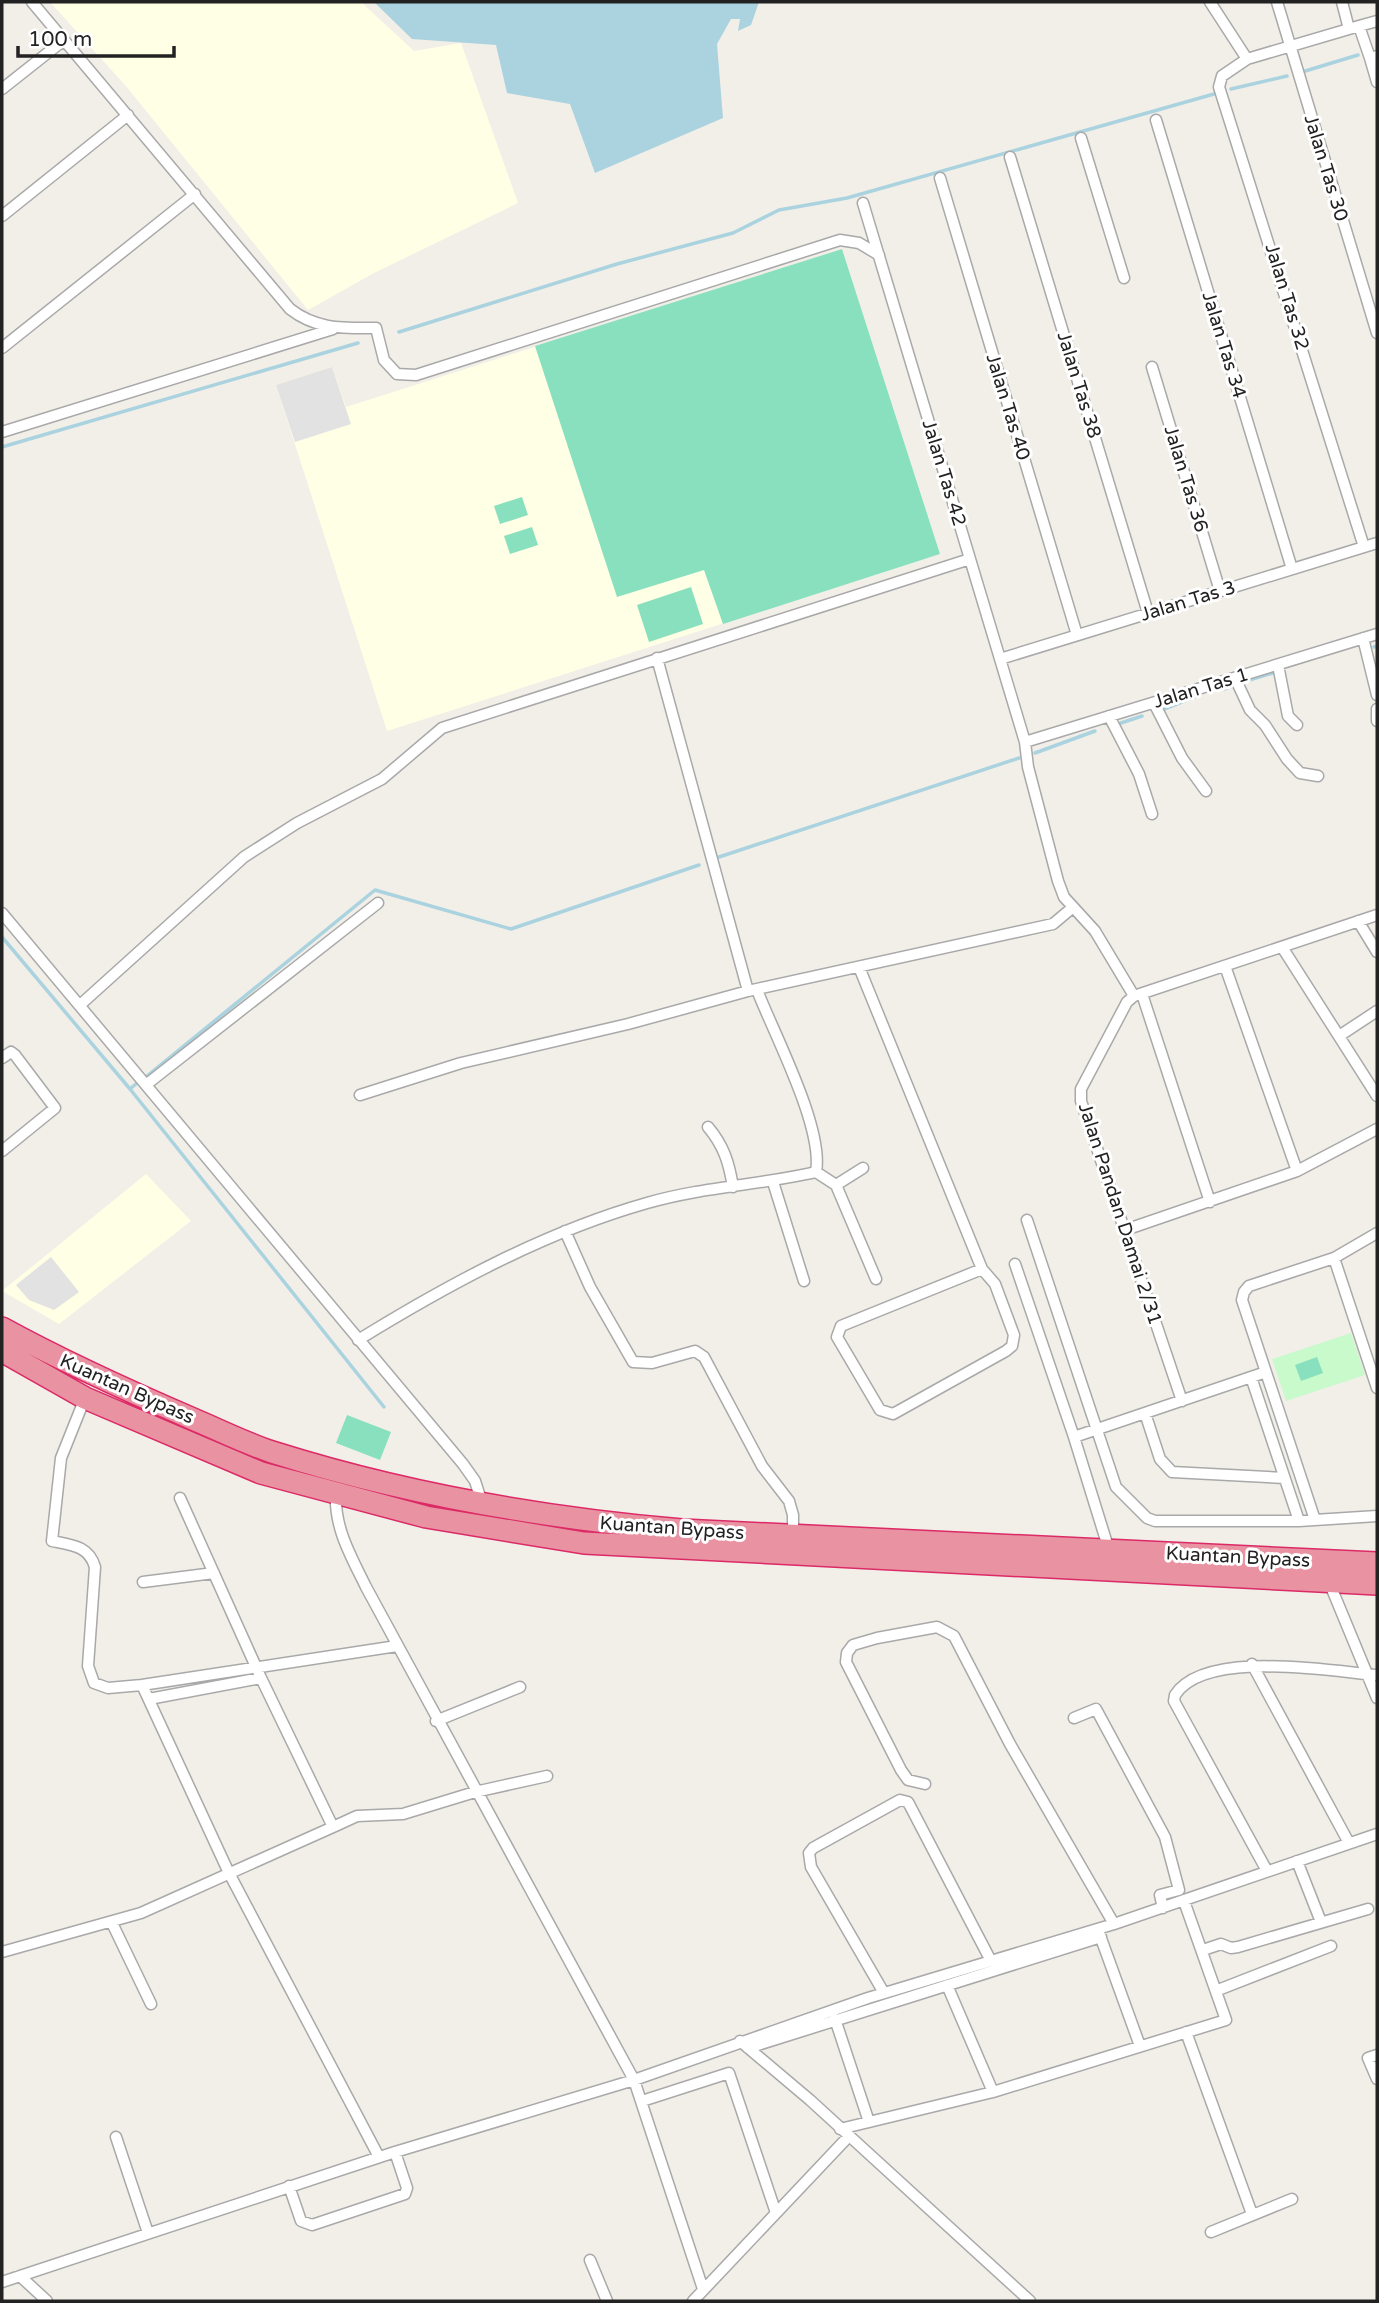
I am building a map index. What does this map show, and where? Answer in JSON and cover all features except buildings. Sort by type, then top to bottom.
[{"type":"highway","name":"Kuantan Bypass","points":[[2,1328],[122,1389],[269,1451],[352,1475],[579,1521],[682,1530],[1377,1563]]},
{"type":"highway","name":"Kuantan Bypass","points":[[2,1351],[85,1398],[261,1473],[426,1517],[584,1543],[1377,1584]]},
{"type":"street","points":[[32,2],[290,309],[302,319],[334,328],[376,328],[387,366],[397,374],[409,376],[840,240],[859,243],[879,255]]},
{"type":"street","points":[[1210,2],[1247,59],[1377,21]]},
{"type":"street","name":"Jalan Tas 30","points":[[1277,2],[1377,333]]},
{"type":"street","points":[[1342,2],[1373,57],[1377,82]]},
{"type":"street","points":[[2,89],[64,40]]},
{"type":"street","name":"Jalan Tas 32","points":[[1247,59],[1222,76],[1219,87],[1364,547]]},
{"type":"street","points":[[2,216],[128,115]]},
{"type":"street","name":"Jalan Tas 34","points":[[1156,120],[1292,569]]},
{"type":"street","points":[[1081,138],[1124,278]]},
{"type":"street","name":"Jalan Tas 38","points":[[1010,157],[1148,613]]},
{"type":"street","name":"Jalan Tas 40","points":[[940,178],[1077,635]]},
{"type":"street","points":[[2,348],[195,194]]},
{"type":"street","name":"Jalan Tas 42","points":[[863,203],[1025,742],[1028,767],[1058,881],[1072,908],[1095,931],[1138,995],[1210,1202]]},
{"type":"street","points":[[2,432],[334,328]]},
{"type":"street","name":"Jalan Tas 36","points":[[1153,367],[1220,591]]},
{"type":"street","name":"Jalan Tas 3","points":[[1000,659],[1377,543]]},
{"type":"street","points":[[80,1005],[244,857],[297,823],[382,779],[435,732],[657,658],[970,559]]},
{"type":"street","name":"Jalan Tas 1","points":[[1025,742],[1377,634]]},
{"type":"street","points":[[1363,638],[1377,695]]},
{"type":"street","points":[[657,658],[752,990],[810,1124],[819,1156],[816,1172]]},
{"type":"street","points":[[1278,665],[1288,716],[1297,725]]},
{"type":"street","points":[[1235,678],[1250,710],[1265,725],[1287,759],[1300,773],[1318,776]]},
{"type":"street","points":[[1154,703],[1182,758],[1206,791]]},
{"type":"street","points":[[1377,709],[1377,721]]},
{"type":"street","points":[[1109,716],[1139,774],[1152,814]]},
{"type":"street","points":[[147,1084],[378,903]]},
{"type":"street","points":[[360,1095],[461,1063],[628,1024],[752,990],[1054,924],[1072,908]]},
{"type":"street","points":[[2,913],[463,1464],[475,1481],[482,1503]]},
{"type":"street","points":[[1138,995],[1377,915]]},
{"type":"street","points":[[1357,921],[1377,952]]},
{"type":"street","points":[[1282,947],[1377,1096]]},
{"type":"street","points":[[1225,966],[1297,1171]]},
{"type":"street","points":[[859,967],[982,1269],[995,1284],[1014,1335],[1012,1346],[1006,1351],[893,1413],[880,1410],[837,1337],[841,1326],[982,1269]]},
{"type":"street","name":"Jalan Pandan Damai 2/31","points":[[1138,995],[1127,1002],[1080,1095],[1182,1401]]},
{"type":"street","points":[[1339,1036],[1377,1011]]},
{"type":"street","points":[[2,1058],[11,1052],[15,1055],[55,1108],[2,1151]]},
{"type":"street","points":[[708,1128],[721,1142],[729,1160],[733,1186]]},
{"type":"street","points":[[1125,1230],[1297,1171],[1377,1129]]},
{"type":"street","points":[[836,1185],[863,1168]]},
{"type":"street","points":[[358,1340],[434,1295],[565,1231],[649,1202],[733,1186],[773,1182],[816,1172],[836,1185],[876,1279]]},
{"type":"street","points":[[773,1182],[804,1281]]},
{"type":"street","points":[[1027,1220],[1099,1428],[1116,1487],[1147,1518],[1155,1521],[1298,1521],[1377,1516]]},
{"type":"street","points":[[565,1231],[590,1287],[633,1362],[652,1363],[695,1351],[701,1352],[762,1466],[789,1501],[793,1515],[793,1535]]},
{"type":"street","points":[[1315,1520],[1242,1300],[1249,1286],[1334,1258],[1377,1233]]},
{"type":"street","points":[[1334,1258],[1373,1361],[1377,1388]]},
{"type":"street","points":[[1015,1264],[1109,1550]]},
{"type":"street","points":[[1014,1335],[1037,1329]]},
{"type":"street","points":[[1074,1437],[1266,1371]]},
{"type":"street","points":[[1251,1377],[1298,1521]]},
{"type":"street","points":[[85,1398],[61,1458],[52,1541],[82,1548],[89,1554],[95,1567],[88,1666],[94,1683],[108,1688],[259,1674]]},
{"type":"street","points":[[1145,1413],[1160,1459],[1172,1472],[1284,1478]]},
{"type":"street","points":[[336,1493],[335,1512],[340,1533],[397,1646],[634,2080],[703,2289]]},
{"type":"street","points":[[180,1498],[259,1674],[333,1826]]},
{"type":"street","points":[[142,1582],[214,1573]]},
{"type":"street","points":[[1329,1581],[1372,1674],[1377,1698]]},
{"type":"street","points":[[925,1784],[908,1780],[901,1770],[846,1662],[847,1653],[853,1645],[877,1637],[937,1627],[954,1636],[1010,1744],[1114,1924]]},
{"type":"street","points":[[149,1699],[397,1646]]},
{"type":"street","points":[[1266,1871],[1174,1701],[1179,1689],[1192,1679],[1252,1664],[1372,1674]]},
{"type":"street","points":[[1252,1664],[1349,1843]]},
{"type":"street","points":[[142,1685],[229,1873],[379,2157]]},
{"type":"street","points":[[436,1721],[520,1686]]},
{"type":"street","points":[[1074,1718],[1096,1709],[1165,1837],[1179,1890],[1160,1895],[1163,1908]]},
{"type":"street","points":[[2,1952],[112,1923],[333,1826],[369,1814],[410,1812],[475,1792],[547,1776]]},
{"type":"street","points":[[884,1993],[811,1867],[809,1853],[813,1848],[900,1800],[908,1802],[991,1961]]},
{"type":"street","points":[[2,2282],[379,2157],[947,1985],[1099,1932],[1114,1924],[1377,1834]]},
{"type":"street","points":[[1297,1861],[1321,1922]]},
{"type":"street","points":[[693,2301],[776,2213],[844,2133],[869,2122],[993,2092],[1226,2020],[1218,1990],[1184,1901]]},
{"type":"street","points":[[1203,1950],[1222,1944],[1238,1948],[1368,1909]]},
{"type":"street","points":[[112,1923],[151,2004]]},
{"type":"street","points":[[744,2045],[884,1993],[1099,1932]]},
{"type":"street","points":[[1099,1932],[1140,2046]]},
{"type":"street","points":[[1218,1990],[1331,1946]]},
{"type":"street","points":[[947,1985],[993,2092]]},
{"type":"street","points":[[835,2019],[869,2122]]},
{"type":"street","points":[[1186,2032],[1252,2214]]},
{"type":"street","points":[[744,2045],[1030,2301]]},
{"type":"street","points":[[1373,2057],[1377,2079]]},
{"type":"street","points":[[642,2101],[729,2073],[776,2213]]},
{"type":"street","points":[[116,2137],[148,2233]]},
{"type":"street","points":[[289,2186],[301,2221],[312,2225],[405,2194],[407,2188],[395,2152]]},
{"type":"street","points":[[1210,2232],[1292,2199]]},
{"type":"street","points":[[590,2260],[607,2301]]},
{"type":"street","points":[[20,2276],[47,2301]]},
{"type":"shaded area","points":[[50,2],[361,2],[414,51],[461,43],[518,203],[374,273],[308,310],[125,85]]},
{"type":"shaded area","points":[[842,249],[940,554],[387,731],[276,385],[332,367],[346,407]]},
{"type":"shaded area","points":[[332,367],[351,424],[295,442],[276,385]]},
{"type":"shaded area","points":[[146,1174],[191,1221],[59,1324],[2,1291]]},
{"type":"shaded area","points":[[51,1257],[79,1292],[54,1310],[29,1300],[16,1285]]},
{"type":"green space","points":[[842,249],[940,554],[723,624],[704,570],[617,597],[535,346]]},
{"type":"green space","points":[[522,497],[528,515],[500,524],[494,506]]},
{"type":"green space","points":[[532,527],[538,545],[510,554],[504,536]]},
{"type":"green space","points":[[691,587],[703,624],[649,642],[637,605]]},
{"type":"green space","points":[[1351,1333],[1365,1375],[1286,1401],[1272,1359]]},
{"type":"green space","points":[[1317,1357],[1323,1373],[1301,1381],[1295,1365]]},
{"type":"green space","points":[[347,1415],[391,1432],[380,1460],[336,1443]]},
{"type":"water","points":[[374,2],[759,2],[751,25],[738,31],[740,19],[731,19],[717,44],[723,118],[595,173],[570,104],[507,93],[496,45],[412,39]]},
{"type":"waterway","points":[[1302,72],[1358,55]]},
{"type":"waterway","points":[[1231,89],[1287,76]]},
{"type":"waterway","points":[[399,332],[617,264],[733,233],[779,210],[847,198],[1214,94]]},
{"type":"waterway","points":[[2,447],[358,343]]},
{"type":"waterway","points":[[1246,681],[1276,672]]},
{"type":"waterway","points":[[1224,689],[1235,685]]},
{"type":"waterway","points":[[1165,709],[1197,696]]},
{"type":"waterway","points":[[1121,723],[1142,716]]},
{"type":"waterway","points":[[1035,753],[1095,731]]},
{"type":"waterway","points":[[719,857],[1019,758]]},
{"type":"waterway","points":[[147,1076],[375,890],[511,929],[699,865]]},
{"type":"waterway","points":[[2,937],[130,1089],[384,1407]]},
{"type":"waterway","points":[[130,1089],[137,1083]]}]
